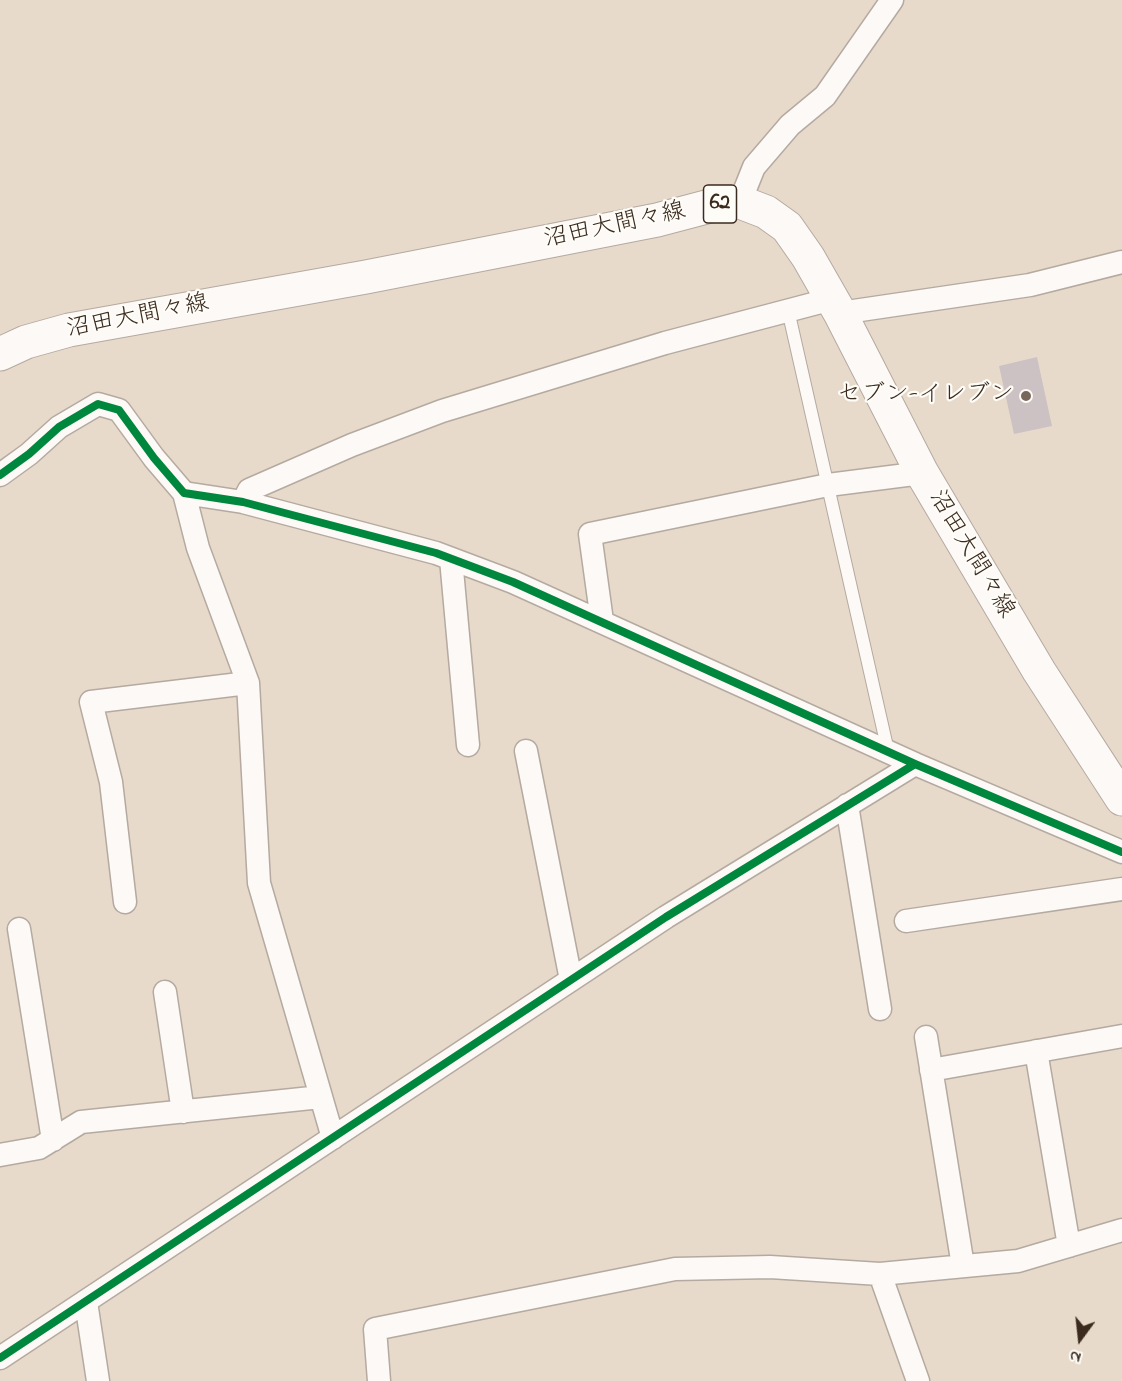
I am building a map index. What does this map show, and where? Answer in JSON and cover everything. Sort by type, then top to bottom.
[{"type":"main road","name":"沼田大間々線","points":[[0,354],[26,342],[69,330],[366,277],[645,222],[710,206],[740,202],[766,212],[787,227],[808,257],[836,306],[922,473],[1039,671],[1122,799]]},
{"type":"street","points":[[740,202],[754,167],[790,125],[825,96],[892,0]]},
{"type":"street","points":[[243,502],[249,490],[352,445],[442,411],[665,343],[788,310],[1030,285],[1122,262]]},
{"type":"street","points":[[0,475],[59,427],[99,404],[119,410],[154,458],[184,493],[198,548],[248,683],[259,883],[333,1138]]},
{"type":"street","points":[[602,621],[590,534],[828,484],[922,473]]},
{"type":"street","points":[[184,493],[243,502],[436,553],[513,582],[915,764],[1122,852]]},
{"type":"street","points":[[451,559],[468,745]]},
{"type":"street","points":[[125,902],[111,782],[91,702],[248,683]]},
{"type":"street","points":[[526,751],[571,980]]},
{"type":"street","points":[[0,1358],[571,980],[716,886],[915,764]]},
{"type":"street","points":[[848,805],[880,1009]]},
{"type":"street","points":[[906,921],[1122,889]]},
{"type":"street","points":[[19,929],[53,1140]]},
{"type":"street","points":[[165,992],[183,1112]]},
{"type":"street","points":[[931,1070],[1122,1036]]},
{"type":"street","points":[[926,1037],[963,1266]]},
{"type":"street","points":[[1036,1051],[1069,1246]]},
{"type":"street","points":[[0,1155],[39,1148],[81,1122],[321,1097]]},
{"type":"street","points":[[379,1381],[375,1329],[675,1269],[770,1267],[880,1274],[1018,1261],[1122,1230]]},
{"type":"street","points":[[880,1274],[918,1381]]},
{"type":"street","points":[[86,1302],[98,1381]]},
{"type":"lane","points":[[788,310],[888,752]]},
{"type":"building","name":"セブン-イレブン","points":[[1037,357],[1052,426],[1014,434],[999,366]]},
{"type":"cycle path","points":[[0,475],[29,454],[59,427],[98,404],[119,410],[154,458],[184,493],[243,502],[436,553],[513,582],[915,764]]},
{"type":"cycle path","points":[[0,1358],[666,917],[915,764],[1122,852]]},
{"type":"place","name":"セブン-イレブン","points":[[1026,396]]}]
